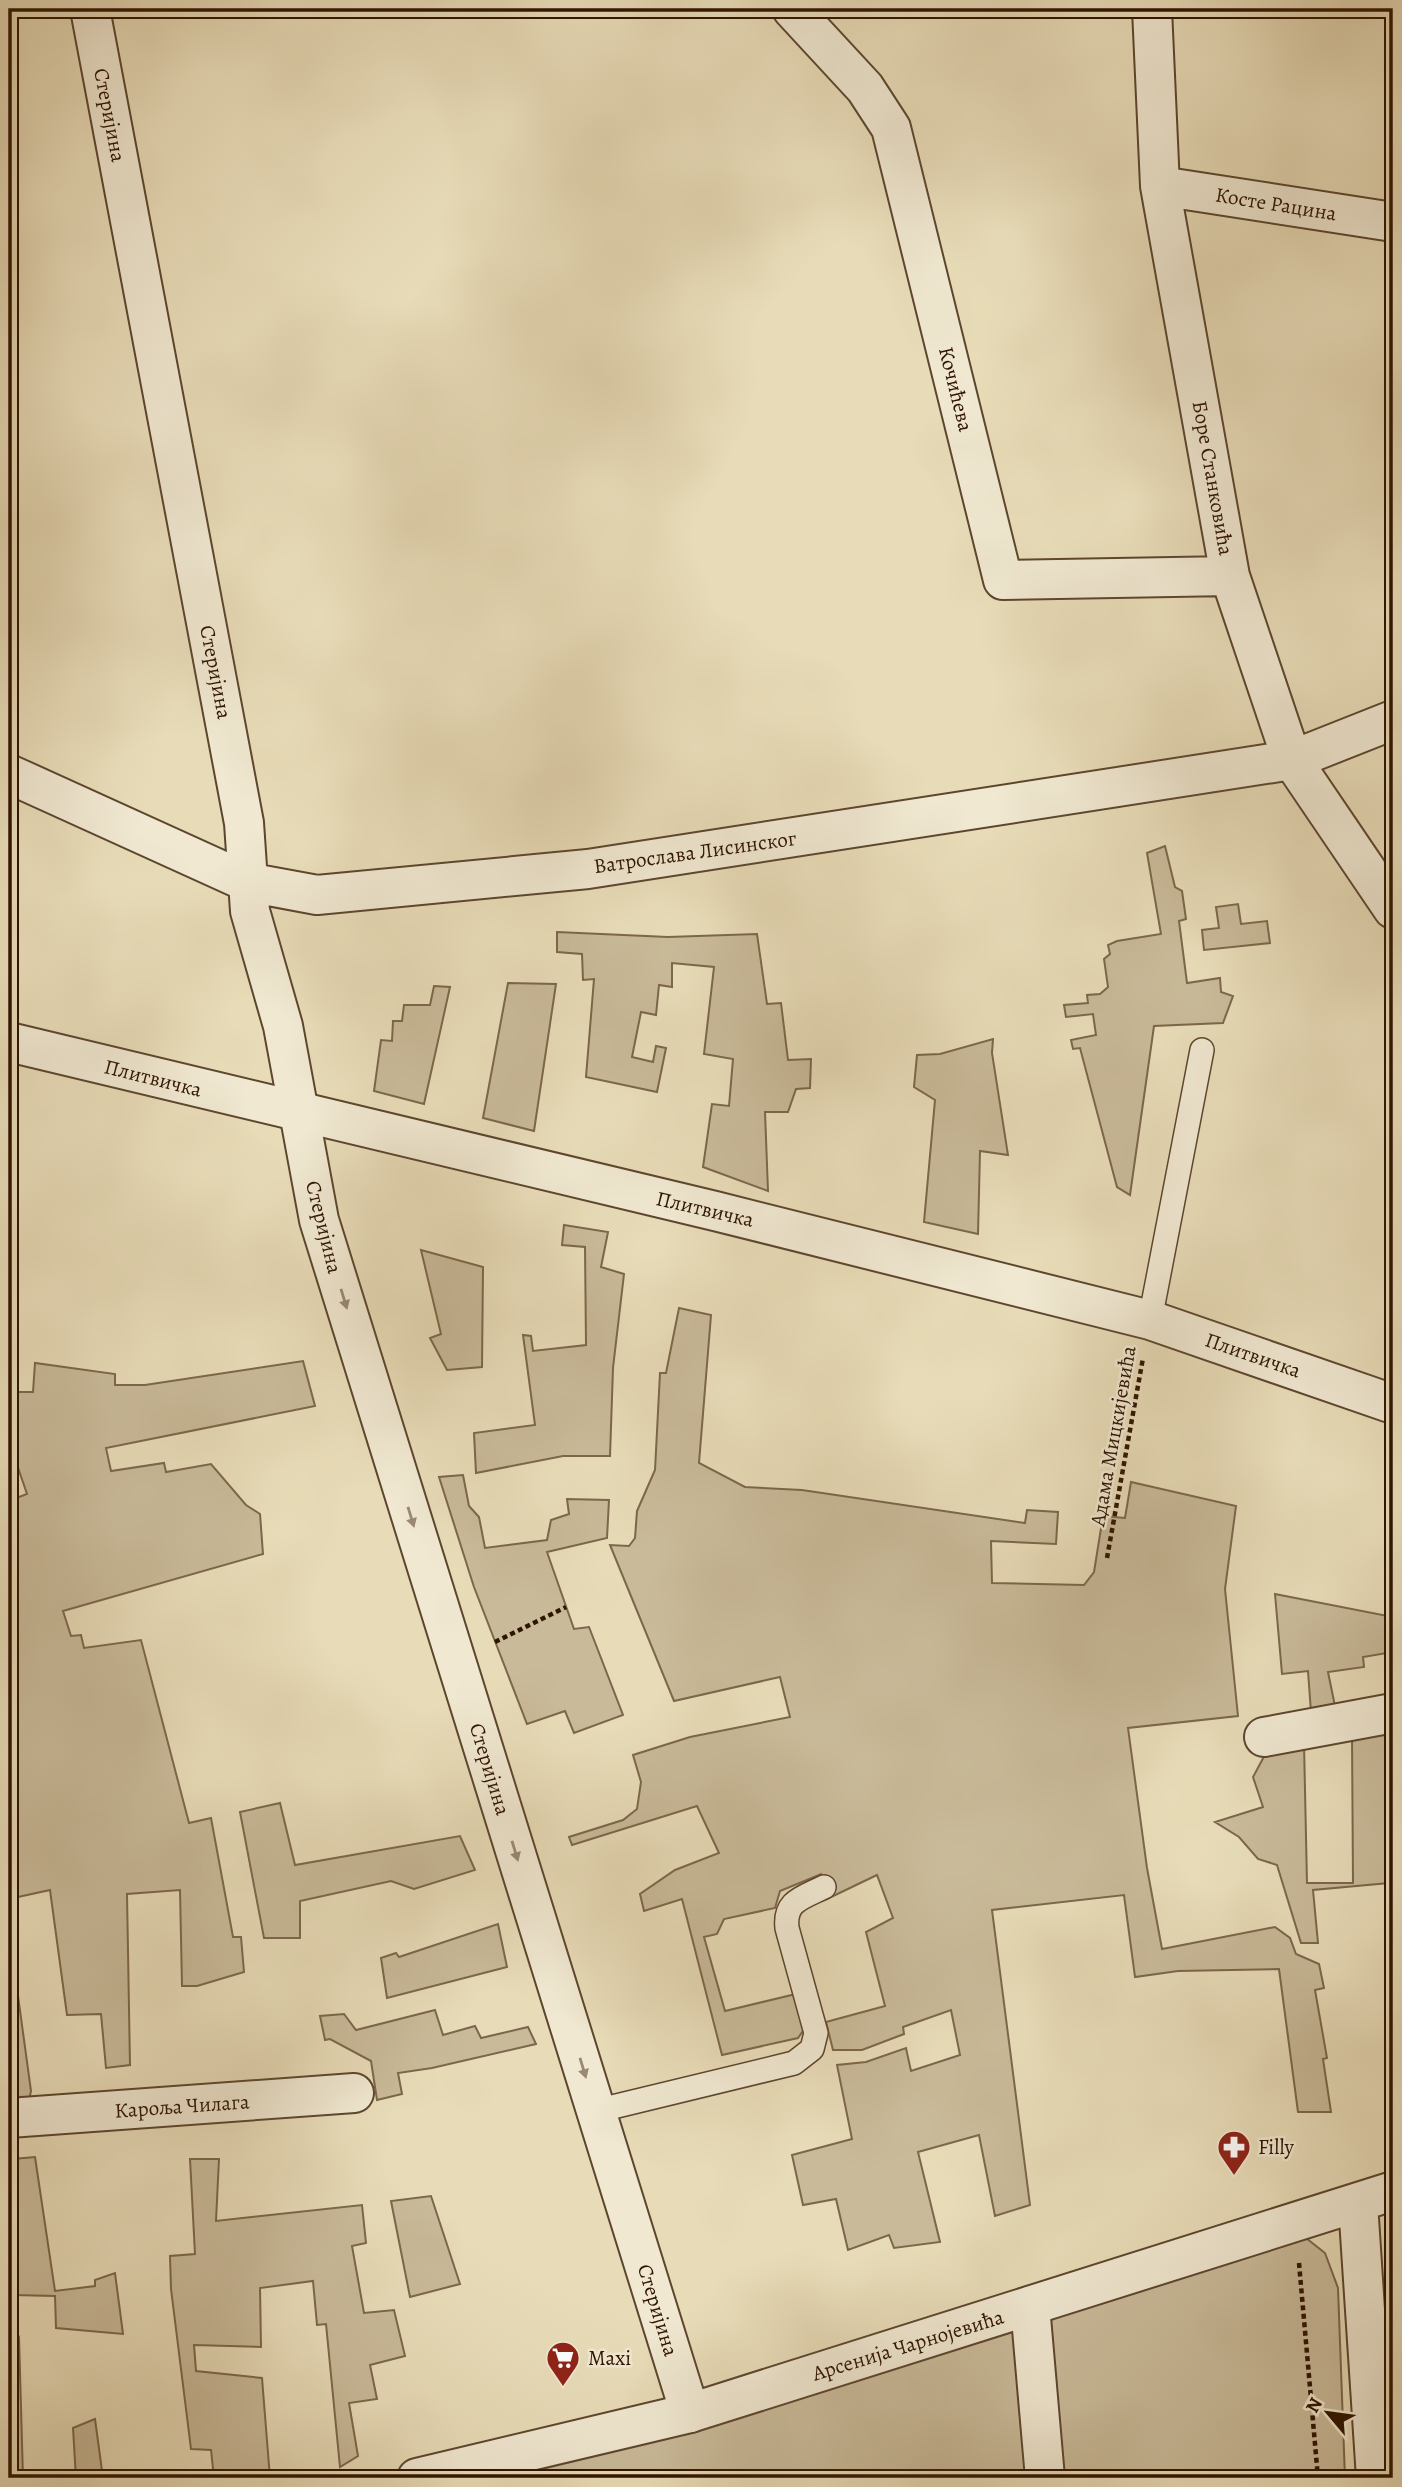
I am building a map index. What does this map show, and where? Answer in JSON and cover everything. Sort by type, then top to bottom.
[{"type":"street","name":"Стеријина","points":[[90,9],[244,823],[250,911],[280,1015],[319,1220],[690,2413]]},
{"type":"street","name":"Кочићева","points":[[792,9],[865,88],[891,128],[1003,580],[1230,576]]},
{"type":"street","name":"Боре Станковића","points":[[1152,9],[1160,186],[1230,576],[1292,760],[1393,909]]},
{"type":"street","name":"Косте Рацина","points":[[1160,186],[1393,222]]},
{"type":"street","name":"Ватрослава Лисинског","points":[[9,774],[247,882],[317,895],[588,869],[1292,760],[1393,720]]},
{"type":"street","name":"Плитвичка","points":[[9,1042],[300,1114],[715,1211],[1150,1320],[1393,1404]]},
{"type":"street","points":[[1264,1737],[1393,1713]]},
{"type":"street","name":"Кароља Чилага","points":[[9,2118],[354,2093]]},
{"type":"street","name":"Арсенија Чарнојевића","points":[[417,2478],[690,2413],[1393,2191]]},
{"type":"street","points":[[1358,2203],[1376,2478]]},
{"type":"street","points":[[1030,2306],[1045,2478]]},
{"type":"lane","points":[[1150,1320],[1202,1051]]},
{"type":"lane","points":[[596,2111],[794,2063],[812,2049],[816,2033],[785,1914],[790,1903],[824,1887]]},
{"type":"path","points":[[9,1244],[16,1119]]},
{"type":"path","name":"Адама Мицкијевића","points":[[1107,1558],[1150,1320]]},
{"type":"path","points":[[495,1642],[566,1607]]},
{"type":"path","points":[[1294,2223],[1318,2478]]},
{"type":"shaded area","points":[[1165,846],[1175,887],[1182,891],[1186,919],[1179,921],[1187,983],[1220,978],[1221,992],[1233,996],[1223,1023],[1154,1026],[1130,1195],[1117,1187],[1080,1048],[1073,1049],[1071,1040],[1096,1035],[1093,1014],[1066,1017],[1064,1005],[1088,1003],[1087,995],[1100,994],[1108,987],[1104,959],[1110,954],[1108,945],[1161,934],[1147,853]]},
{"type":"shaded area","points":[[1238,904],[1241,924],[1267,921],[1270,943],[1204,950],[1202,930],[1219,928],[1216,907]]},
{"type":"shaded area","points":[[557,932],[668,937],[757,934],[767,1004],[781,1003],[788,1060],[811,1059],[810,1088],[796,1089],[788,1112],[765,1112],[768,1191],[703,1167],[712,1104],[729,1106],[733,1059],[704,1054],[714,967],[672,963],[672,987],[659,985],[656,1015],[641,1012],[632,1057],[653,1062],[656,1046],[666,1048],[657,1092],[586,1077],[594,979],[583,980],[582,954],[557,952]]},
{"type":"shaded area","points":[[508,983],[556,984],[534,1131],[483,1118]]},
{"type":"shaded area","points":[[434,986],[450,987],[424,1104],[374,1091],[381,1040],[392,1041],[393,1021],[402,1021],[404,1005],[430,1005]]},
{"type":"shaded area","points":[[993,1039],[992,1053],[1008,1155],[980,1151],[978,1234],[924,1222],[935,1100],[914,1087],[917,1055],[940,1054]]},
{"type":"shaded area","points":[[564,1225],[608,1232],[601,1267],[624,1274],[613,1368],[610,1456],[563,1456],[476,1473],[474,1433],[535,1425],[523,1335],[531,1336],[533,1351],[586,1345],[585,1247],[562,1245]]},
{"type":"shaded area","points":[[421,1250],[483,1267],[482,1367],[447,1370],[430,1338],[441,1334]]},
{"type":"shaded area","points":[[679,1308],[711,1315],[699,1463],[745,1487],[802,1490],[1025,1523],[1027,1510],[1058,1512],[1056,1544],[991,1541],[992,1583],[1084,1585],[1094,1572],[1103,1516],[1125,1518],[1131,1482],[1236,1506],[1225,1589],[1238,1716],[1128,1728],[1147,1868],[1162,1949],[1275,1927],[1290,1938],[1296,1954],[1319,1964],[1324,1988],[1315,1990],[1327,2058],[1323,2059],[1331,2112],[1298,2112],[1279,1969],[1178,1971],[1135,1977],[1124,1895],[992,1910],[1030,2205],[995,2216],[979,2135],[918,2152],[940,2242],[894,2248],[889,2235],[848,2250],[836,2199],[803,2205],[792,2155],[852,2139],[837,2065],[866,2062],[906,2048],[911,2071],[960,2055],[951,2010],[903,2027],[904,2034],[862,2050],[833,2050],[826,2022],[885,2006],[866,1932],[893,1918],[877,1875],[827,1899],[821,1874],[780,1891],[775,1908],[724,1919],[717,1934],[704,1937],[725,2011],[800,1993],[805,2028],[798,2038],[722,2055],[682,1899],[644,1911],[640,1894],[675,1870],[719,1853],[697,1806],[572,1845],[569,1837],[623,1820],[637,1809],[641,1782],[633,1755],[690,1737],[790,1717],[780,1677],[674,1701],[610,1545],[629,1546],[635,1538],[637,1511],[655,1470],[660,1373],[666,1373]]},
{"type":"shaded area","points":[[303,1361],[315,1406],[106,1448],[111,1471],[164,1463],[166,1472],[211,1464],[246,1505],[260,1514],[263,1554],[63,1611],[71,1636],[81,1635],[84,1648],[141,1640],[189,1823],[211,1818],[233,1937],[241,1937],[244,1972],[197,1986],[182,1986],[180,1890],[127,1894],[130,2065],[106,2068],[101,2014],[67,2015],[50,1890],[9,1899],[9,1501],[27,1494],[13,1453],[16,1392],[33,1392],[35,1363],[115,1374],[115,1385],[145,1385]]},
{"type":"shaded area","points":[[463,1475],[469,1506],[479,1517],[485,1548],[547,1540],[551,1520],[569,1514],[567,1499],[609,1500],[607,1538],[547,1552],[574,1629],[589,1627],[623,1715],[574,1733],[565,1711],[527,1724],[474,1587],[439,1477]]},
{"type":"shaded area","points":[[1275,1594],[1393,1617],[1393,1652],[1363,1657],[1364,1667],[1328,1672],[1336,1711],[1311,1712],[1308,1671],[1282,1674]]},
{"type":"shaded area","points":[[1393,1728],[1393,1878],[1389,1883],[1313,1890],[1318,1943],[1301,1943],[1277,1865],[1258,1859],[1239,1837],[1215,1822],[1263,1807],[1253,1777],[1267,1751],[1304,1743],[1307,1883],[1353,1883],[1352,1735]]},
{"type":"shaded area","points":[[280,1803],[295,1865],[460,1836],[475,1870],[414,1889],[391,1881],[300,1901],[300,1938],[264,1938],[240,1812]]},
{"type":"shaded area","points":[[498,1924],[507,1967],[387,1998],[381,1958],[396,1953],[399,1957]]},
{"type":"shaded area","points":[[9,1930],[31,2091],[29,2100],[9,2103]]},
{"type":"shaded area","points":[[435,2010],[443,2035],[475,2026],[481,2038],[528,2027],[536,2044],[398,2073],[402,2094],[377,2100],[371,2061],[330,2039],[325,2040],[320,2016],[344,2014],[356,2030]]},
{"type":"shaded area","points":[[35,2157],[55,2291],[95,2286],[95,2280],[115,2273],[123,2334],[56,2328],[55,2296],[13,2295],[12,2289],[9,2289],[9,2188],[15,2187],[13,2159]]},
{"type":"shaded area","points":[[190,2159],[219,2159],[216,2221],[362,2205],[366,2243],[352,2246],[364,2313],[394,2310],[405,2356],[370,2365],[377,2399],[349,2403],[358,2456],[340,2467],[326,2324],[317,2325],[313,2281],[260,2288],[261,2347],[194,2345],[196,2371],[262,2378],[270,2478],[214,2478],[211,2450],[191,2449],[171,2289],[170,2256],[195,2254]]},
{"type":"shaded area","points":[[431,2196],[460,2284],[410,2297],[391,2201]]},
{"type":"shaded area","points":[[1306,2238],[1325,2253],[1338,2288],[1345,2478],[457,2478]]},
{"type":"shaded area","points":[[13,2325],[19,2337],[23,2478],[9,2478],[9,2326]]},
{"type":"shaded area","points":[[95,2419],[103,2478],[76,2478],[73,2428]]},
{"type":"place","name":"Filly","points":[[1234,2177]]},
{"type":"place","name":"Maxi","points":[[563,2388]]}]
